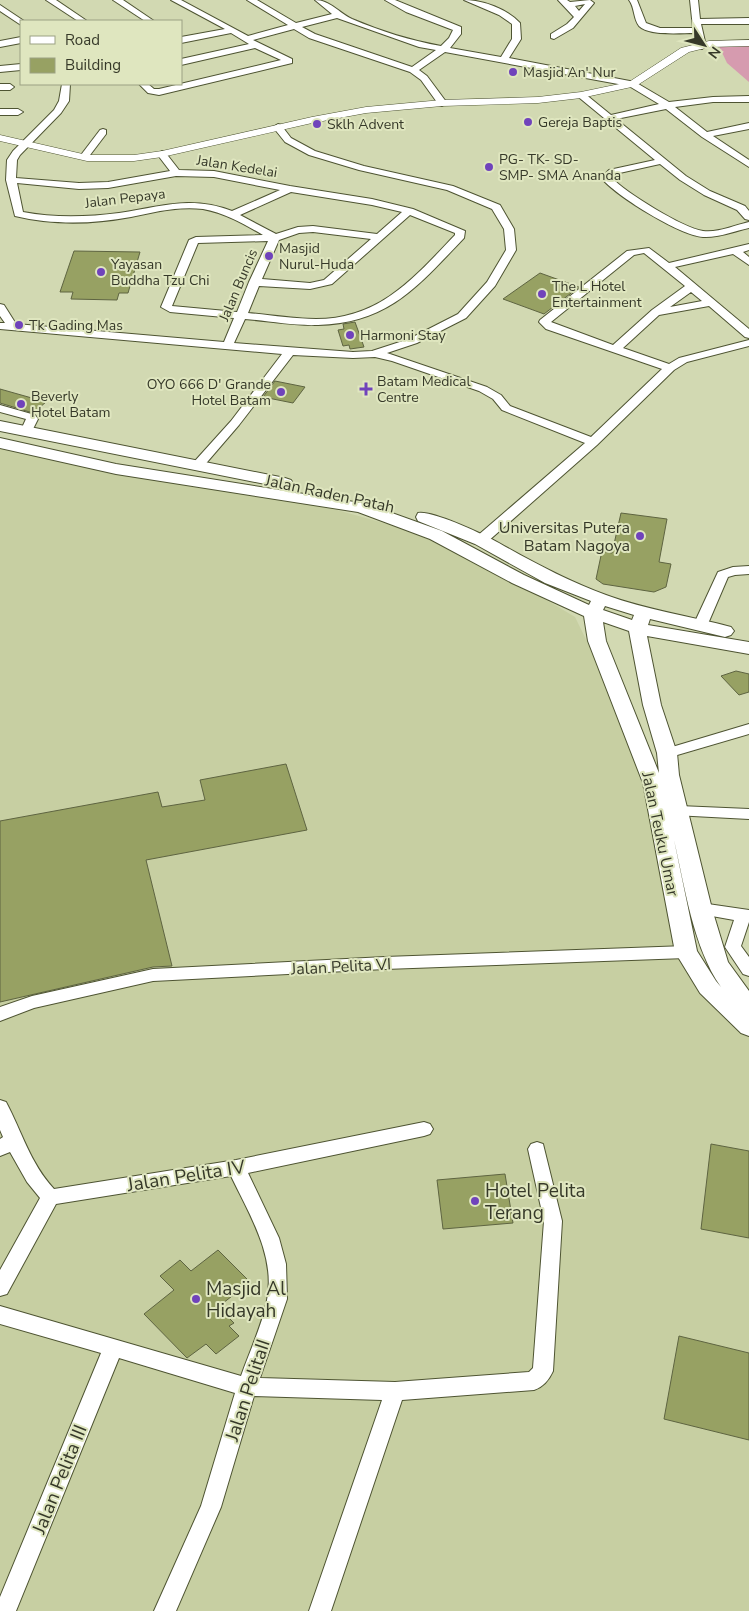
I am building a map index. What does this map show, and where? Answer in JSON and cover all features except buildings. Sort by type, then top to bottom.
[{"type":"main road","name":"Jalan Raden Patah","points":[[0,426],[369,498],[393,505],[481,540],[597,606]]},
{"type":"main road","name":"Jalan Raden Patah","points":[[0,443],[116,468],[361,508],[436,535],[518,579],[641,620]]},
{"type":"main road","name":"Jalan Teuku Umar","points":[[597,606],[597,641],[653,783],[686,952],[708,988],[749,1027]]},
{"type":"main road","name":"Jalan Teuku Umar","points":[[641,620],[652,706],[667,753],[669,775],[701,909],[718,965],[749,1008]]},
{"type":"main road","points":[[641,620],[700,626],[749,635]]},
{"type":"main road","points":[[641,620],[749,648]]},
{"type":"street","points":[[50,0],[81,20]]},
{"type":"street","points":[[117,0],[148,20]]},
{"type":"street","points":[[144,85],[151,91],[159,92],[289,61],[175,0]]},
{"type":"street","points":[[251,0],[294,26],[329,43],[413,70],[424,78],[442,103]]},
{"type":"street","points":[[319,0],[338,15],[350,21],[413,42],[632,84],[667,105],[704,135],[749,164]]},
{"type":"street","points":[[389,0],[458,29],[455,39],[413,70]]},
{"type":"street","points":[[468,0],[502,13],[516,23],[518,36],[516,43],[503,60]]},
{"type":"street","points":[[633,0],[645,28],[655,30],[749,21]]},
{"type":"street","points":[[694,0],[702,46]]},
{"type":"street","points":[[554,36],[570,26],[590,3],[586,1],[566,2]]},
{"type":"street","points":[[566,2],[578,17]]},
{"type":"street","points":[[0,7],[20,22]]},
{"type":"street","points":[[246,39],[338,15]]},
{"type":"street","points":[[0,19],[13,17]]},
{"type":"street","points":[[182,40],[233,30]]},
{"type":"street","points":[[0,44],[20,40]]},
{"type":"street","points":[[0,138],[84,157],[118,159],[162,154],[278,127],[366,110],[442,103],[538,100],[582,95],[632,84],[680,52],[708,44],[749,43]]},
{"type":"street","points":[[182,62],[256,45]]},
{"type":"street","points":[[0,69],[20,67]]},
{"type":"street","name":"Jalan Pepaya","points":[[66,85],[64,101],[58,111],[16,153],[12,160],[11,180],[19,214],[28,216],[109,216],[128,214],[152,208],[187,205],[208,207],[232,215],[275,238]]},
{"type":"street","points":[[0,86],[10,87]]},
{"type":"street","points":[[582,95],[661,161],[707,193],[745,208],[749,216]]},
{"type":"street","points":[[608,118],[667,105],[708,100],[749,99]]},
{"type":"street","points":[[0,112],[18,112]]},
{"type":"street","points":[[704,135],[749,126]]},
{"type":"street","points":[[278,127],[288,140],[312,153],[362,168],[450,188],[476,197],[496,207],[509,229],[511,250],[491,284],[462,316],[412,341],[373,354]]},
{"type":"street","points":[[84,157],[103,132]]},
{"type":"street","points":[[162,154],[176,173]]},
{"type":"street","points":[[661,161],[612,172],[606,178],[627,194],[680,226],[696,233],[712,233],[749,225]]},
{"type":"street","name":"Jalan Kedelai","points":[[11,180],[80,186],[108,185],[176,173],[214,174],[290,189],[363,200],[409,211],[460,231],[460,236],[446,253],[415,283],[374,311],[348,319],[316,322],[240,316]]},
{"type":"street","points":[[232,215],[290,189]]},
{"type":"street","points":[[254,282],[310,286],[328,282],[409,211]]},
{"type":"street","points":[[240,316],[170,309],[166,307],[193,242],[196,240],[275,238],[298,230],[313,229],[378,237]]},
{"type":"street","name":"Jalan Buncis","points":[[228,345],[254,282],[275,238]]},
{"type":"street","points":[[668,266],[749,247]]},
{"type":"street","points":[[670,368],[550,327],[544,322],[638,250],[650,252],[749,335]]},
{"type":"street","points":[[735,250],[749,262]]},
{"type":"street","points":[[615,349],[656,312],[691,286]]},
{"type":"street","points":[[656,312],[710,304]]},
{"type":"street","points":[[0,307],[12,326]]},
{"type":"street","points":[[0,326],[290,351],[353,355],[373,354],[395,358],[483,389],[497,397],[506,408],[593,442]]},
{"type":"street","points":[[481,540],[593,442],[670,368],[683,360],[749,343]]},
{"type":"street","points":[[198,466],[235,423],[290,351]]},
{"type":"street","points":[[0,408],[32,418],[26,432]]},
{"type":"street","points":[[700,626],[723,575],[733,571],[749,570]]},
{"type":"street","points":[[667,753],[749,729]]},
{"type":"street","points":[[678,812],[749,814]]},
{"type":"street","points":[[701,909],[746,916],[733,947],[749,970]]},
{"type":"street","name":"Jalan Pelita VI","points":[[0,1014],[32,1002],[153,975],[386,963],[686,952]]},
{"type":"street","points":[[0,1107],[6,1144],[36,1183],[50,1197],[0,1288]]},
{"type":"street","name":"Jalan Pelita IV","points":[[50,1197],[236,1168],[424,1129]]},
{"type":"street","points":[[0,1316],[246,1386],[395,1391],[534,1381],[542,1370],[553,1221],[537,1150]]},
{"type":"street","name":"Jalan PelitaII","points":[[164,1611],[211,1507],[246,1386],[277,1299],[277,1264],[270,1238],[236,1168]]},
{"type":"street","name":"Jalan Pelita III","points":[[5,1611],[113,1348]]},
{"type":"street","points":[[320,1611],[395,1391]]},
{"type":"shaded area","points":[[719,46],[749,46],[749,82],[727,63]]},
{"type":"shaded area","points":[[0,443],[337,510],[448,541],[575,617],[656,782],[683,957],[749,1008],[749,1611],[0,1611]]},
{"type":"place","name":"Masjid An' Nur","points":[[513,72]]},
{"type":"place","name":"Gereja Baptis","points":[[528,122]]},
{"type":"place","name":"Sklh Advent","points":[[317,124]]},
{"type":"place","name":"PG- TK- SD- SMP- SMA Ananda","points":[[489,167]]},
{"type":"place","name":"Masjid Nurul-Huda","points":[[269,256]]},
{"type":"place","name":"Yayasan Buddha Tzu Chi","points":[[101,272]]},
{"type":"place","name":"The L Hotel Entertainment","points":[[542,294]]},
{"type":"place","name":"Tk Gading Mas","points":[[19,325]]},
{"type":"place","name":"Harmoni Stay","points":[[350,335]]},
{"type":"place","name":"Batam Medical Centre","points":[[366,389]]},
{"type":"place","name":"OYO 666 D' Grande Hotel Batam","points":[[281,392]]},
{"type":"place","name":"Beverly Hotel Batam","points":[[21,404]]},
{"type":"place","name":"Universitas Putera Batam Nagoya","points":[[640,536]]},
{"type":"place","name":"Hotel Pelita Terang","points":[[475,1201]]},
{"type":"place","name":"Masjid Al Hidayah","points":[[196,1299]]}]
